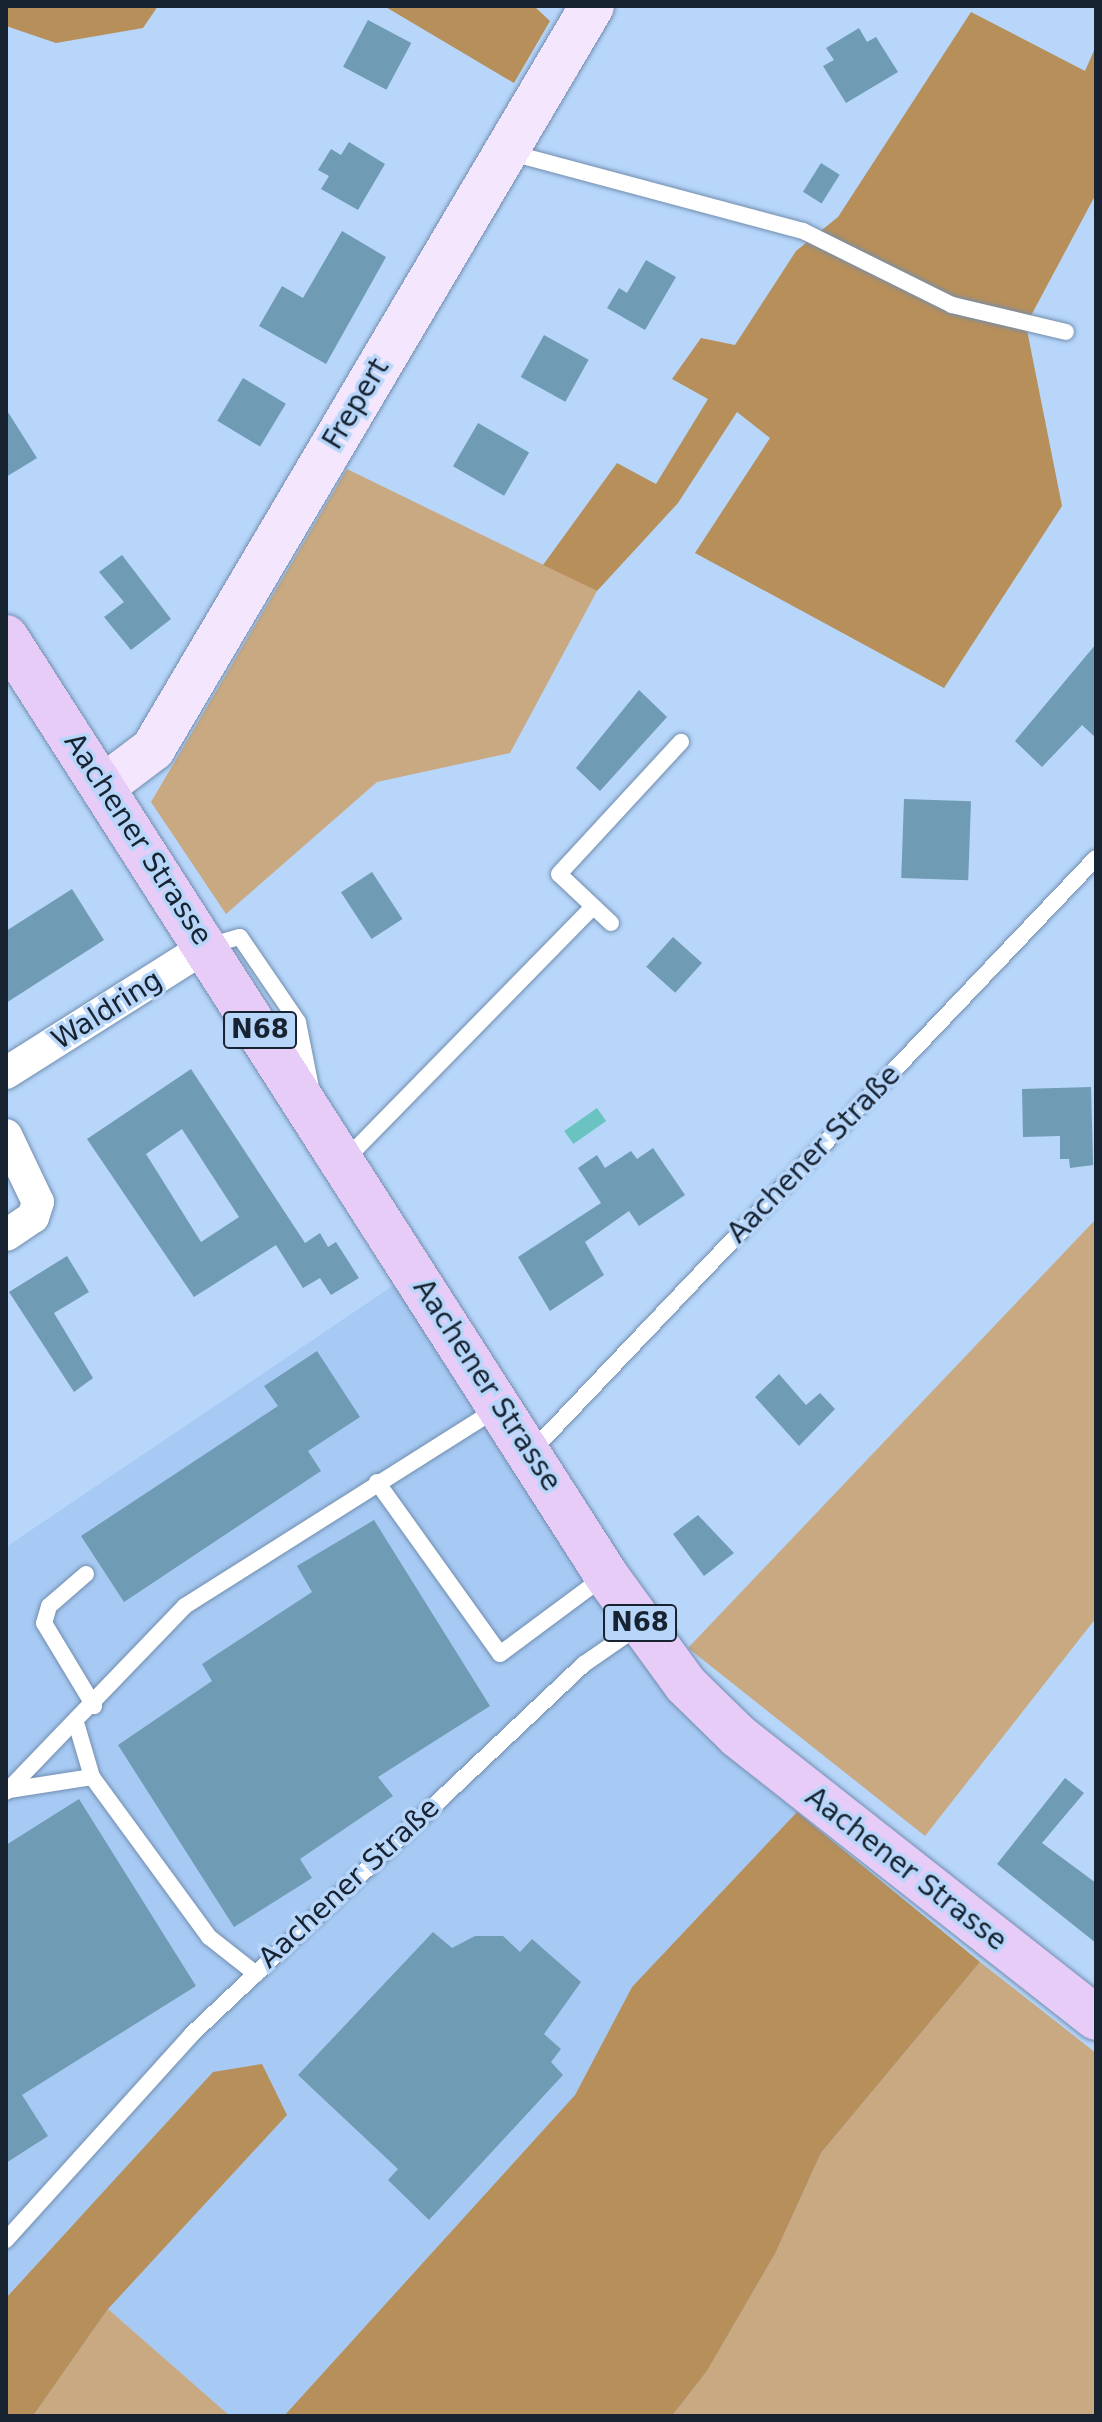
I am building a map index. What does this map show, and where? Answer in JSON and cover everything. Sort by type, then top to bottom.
[{"type":"main road","name":"Aachener Strasse","points":[[6,637],[503,1405],[606,1575],[641,1625],[738,1736],[1096,2018]]},
{"type":"street","name":"Frepert","points":[[104,786],[153,749],[592,6]]},
{"type":"street","name":"Waldring","points":[[6,1073],[207,946]]},
{"type":"street","points":[[6,1135],[38,1202],[33,1217],[6,1235]]},
{"type":"lane","points":[[507,152],[803,231],[952,305],[1066,332]]},
{"type":"lane","points":[[611,923],[559,874],[681,742]]},
{"type":"lane","name":"Aachener Straße","points":[[532,1451],[1096,858]]},
{"type":"lane","points":[[344,1161],[593,907]]},
{"type":"lane","points":[[7,1791],[77,1726],[185,1606],[503,1405]]},
{"type":"lane","points":[[377,1482],[500,1654],[606,1575]]},
{"type":"lane","points":[[86,1574],[49,1606],[44,1623],[94,1706]]},
{"type":"lane","name":"Aachener Straße","points":[[77,1726],[92,1777],[209,1937],[256,1974],[584,1664],[641,1625]]},
{"type":"lane","points":[[7,1791],[92,1777]]},
{"type":"lane","points":[[6,2240],[256,1974]]},
{"type":"shaded area","points":[[6,6],[158,6],[143,28],[56,43],[6,26]]},
{"type":"shaded area","points":[[384,6],[534,6],[550,21],[514,83]]},
{"type":"shaded area","points":[[971,12],[1085,71],[1096,46],[1096,194],[1026,325],[1062,506],[944,688],[695,553],[770,438],[737,412],[678,503],[597,591],[543,565],[617,463],[656,484],[708,399],[672,379],[701,338],[735,345],[796,251],[838,217]]},
{"type":"shaded area","points":[[347,469],[597,591],[510,753],[377,782],[226,914],[151,802]]},
{"type":"shaded area","points":[[597,1108],[606,1121],[573,1144],[564,1131]]},
{"type":"shaded area","points":[[1096,1219],[1096,1618],[925,1836],[688,1648]]},
{"type":"shaded area","points":[[394,1285],[643,1658],[735,1763],[797,1812],[632,1987],[575,2095],[284,2416],[230,2416],[108,2309],[287,2115],[76,2221],[6,2298],[6,1547]]},
{"type":"shaded area","points":[[797,1812],[980,1962],[821,2153],[775,2254],[707,2371],[672,2416],[284,2416],[575,2095],[632,1987]]},
{"type":"shaded area","points":[[980,1962],[1096,2053],[1096,2416],[672,2416],[707,2371],[775,2254],[821,2153]]},
{"type":"shaded area","points":[[262,2064],[287,2115],[108,2309],[33,2416],[6,2416],[6,2298],[213,2072]]},
{"type":"shaded area","points":[[108,2309],[230,2416],[33,2416]]},
{"type":"building","points":[[368,20],[411,43],[386,90],[343,67]]},
{"type":"building","points":[[859,28],[867,42],[876,37],[898,72],[846,103],[823,66],[834,60],[826,48]]},
{"type":"building","points":[[349,142],[385,164],[358,210],[321,189],[329,176],[318,170],[331,149],[341,155]]},
{"type":"building","points":[[821,163],[840,175],[822,203],[803,192]]},
{"type":"building","points":[[342,231],[386,257],[326,364],[259,326],[282,286],[303,298]]},
{"type":"building","points":[[646,260],[676,277],[645,330],[607,308],[619,288],[627,293]]},
{"type":"building","points":[[544,335],[589,360],[565,402],[521,377]]},
{"type":"building","points":[[243,378],[286,404],[260,447],[217,421]]},
{"type":"building","points":[[6,409],[37,458],[6,477]]},
{"type":"building","points":[[478,423],[529,452],[504,496],[453,466]]},
{"type":"building","points":[[122,555],[171,619],[131,650],[104,617],[124,602],[99,572]]},
{"type":"building","points":[[1096,644],[1096,738],[1082,725],[1042,767],[1015,741]]},
{"type":"building","points":[[639,690],[667,717],[600,791],[576,768]]},
{"type":"building","points":[[904,799],[971,801],[968,880],[901,878]]},
{"type":"building","points":[[372,872],[402,919],[371,939],[341,892]]},
{"type":"building","points":[[72,889],[104,940],[6,1003],[6,931]]},
{"type":"building","points":[[673,937],[702,963],[675,993],[646,967]]},
{"type":"building","points":[[191,1069],[305,1243],[320,1233],[328,1247],[336,1242],[359,1278],[331,1295],[320,1278],[303,1288],[276,1245],[194,1297],[87,1139]],"holes":[[[182,1129],[239,1217],[201,1242],[146,1154]]]},
{"type":"building","points":[[1091,1087],[1093,1165],[1070,1168],[1069,1159],[1060,1159],[1060,1136],[1023,1137],[1022,1089]]},
{"type":"building","points":[[653,1148],[685,1195],[639,1226],[629,1211],[585,1242],[604,1275],[550,1311],[518,1257],[601,1203],[578,1168],[597,1155],[605,1168],[631,1151],[637,1159]]},
{"type":"building","points":[[67,1256],[89,1292],[54,1313],[93,1378],[74,1392],[9,1292]]},
{"type":"building","points":[[317,1351],[360,1417],[308,1451],[321,1471],[124,1602],[81,1536],[278,1406],[264,1386]]},
{"type":"building","points":[[779,1374],[806,1405],[820,1393],[835,1409],[799,1446],[755,1397]]},
{"type":"building","points":[[698,1515],[734,1553],[704,1576],[673,1534]]},
{"type":"building","points":[[374,1520],[490,1706],[378,1777],[393,1796],[300,1859],[312,1878],[234,1927],[118,1745],[212,1681],[202,1664],[312,1592],[297,1566]]},
{"type":"building","points":[[1065,1778],[1084,1793],[1042,1843],[1096,1883],[1096,1943],[997,1864]]},
{"type":"building","points":[[79,1799],[196,1986],[22,2095],[48,2136],[6,2163],[6,1845]]},
{"type":"building","points":[[433,1932],[452,1948],[475,1936],[503,1936],[520,1952],[532,1939],[581,1982],[544,2034],[561,2049],[551,2062],[563,2075],[429,2220],[388,2180],[398,2169],[298,2075]]}]
